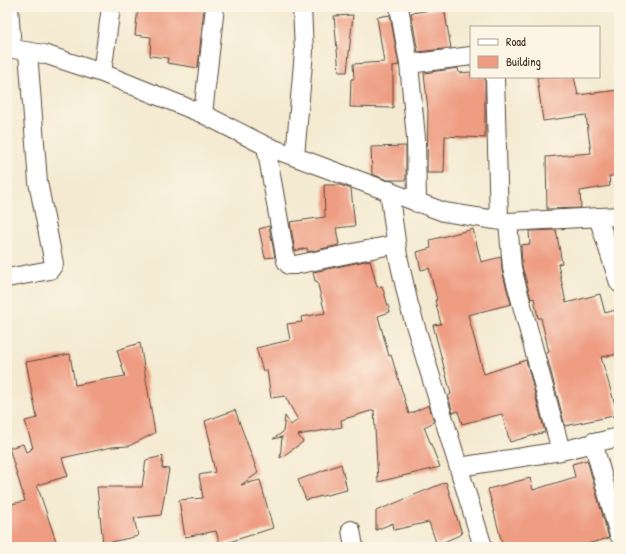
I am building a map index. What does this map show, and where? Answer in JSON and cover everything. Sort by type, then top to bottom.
[{"type":"street","points":[[7,278],[50,270],[54,264],[38,182],[9,7]]},
{"type":"street","points":[[102,73],[111,7]]},
{"type":"street","points":[[203,114],[216,7]]},
{"type":"street","points":[[295,157],[304,51],[302,7]]},
{"type":"street","points":[[399,7],[408,64],[416,138],[417,203]]},
{"type":"street","points":[[16,50],[44,54],[102,73],[203,114],[266,146],[389,190],[417,203],[444,212],[504,221],[619,216]]},
{"type":"street","points":[[408,64],[470,56]]},
{"type":"street","points":[[495,78],[504,221],[512,268],[561,451]]},
{"type":"street","points":[[266,146],[286,261],[289,265],[396,244]]},
{"type":"street","points":[[389,190],[396,244],[409,305],[483,547]]},
{"type":"street","points":[[598,217],[619,283]]},
{"type":"street","points":[[459,467],[561,451],[593,442],[619,437]]},
{"type":"street","points":[[593,442],[619,535]]},
{"type":"building","points":[[138,7],[204,7],[198,68],[167,63],[168,58],[150,56],[151,37],[135,35]]},
{"type":"building","points":[[444,8],[451,48],[418,52],[411,13]]},
{"type":"building","points":[[353,15],[347,72],[339,72],[334,16]]},
{"type":"building","points":[[390,15],[399,65],[393,66],[393,108],[350,107],[351,79],[354,79],[353,64],[384,62],[377,17]]},
{"type":"building","points":[[458,68],[459,73],[470,72],[470,78],[485,78],[485,138],[445,136],[444,173],[427,173],[428,110],[424,73]]},
{"type":"building","points":[[537,78],[574,78],[578,95],[619,90],[617,176],[609,176],[610,186],[580,191],[581,208],[547,209],[546,157],[591,153],[586,115],[543,121]]},
{"type":"building","points":[[406,146],[406,180],[387,180],[372,174],[371,147]]},
{"type":"building","points":[[324,185],[340,185],[351,189],[355,226],[336,228],[339,245],[308,252],[307,248],[295,251],[290,222],[325,217]]},
{"type":"building","points":[[269,226],[275,257],[265,258],[259,229]]},
{"type":"building","points":[[473,229],[481,262],[501,257],[502,271],[511,304],[468,315],[484,374],[526,360],[545,432],[510,442],[502,414],[462,424],[458,411],[453,413],[448,396],[451,394],[433,325],[441,324],[435,300],[437,300],[429,268],[421,270],[417,252],[431,248],[430,240]]},
{"type":"building","points":[[556,230],[562,263],[558,264],[566,303],[600,294],[605,313],[619,309],[619,354],[601,357],[618,415],[565,426],[546,353],[549,352],[541,318],[538,318],[534,298],[531,299],[522,266],[521,245],[530,244],[529,231]]},
{"type":"building","points":[[370,260],[377,287],[382,286],[390,312],[378,316],[389,356],[391,355],[409,414],[429,405],[434,422],[424,427],[440,467],[378,482],[374,410],[341,420],[342,427],[298,435],[303,442],[280,458],[282,437],[273,439],[283,432],[285,416],[291,425],[298,420],[285,396],[271,398],[267,370],[263,371],[256,348],[290,340],[287,324],[302,322],[301,317],[325,313],[317,281],[315,281],[313,272]]},
{"type":"building","points":[[140,343],[155,433],[129,446],[112,447],[62,458],[68,476],[37,485],[58,547],[11,547],[7,531],[7,505],[25,501],[9,448],[23,444],[26,452],[33,448],[25,421],[37,418],[26,362],[70,354],[75,385],[125,376],[117,350]]},
{"type":"building","points":[[235,410],[258,473],[241,485],[260,480],[273,528],[220,545],[216,531],[185,537],[179,500],[203,498],[199,475],[215,472],[209,445],[211,445],[205,421]]},
{"type":"building","points":[[163,456],[162,468],[169,469],[161,515],[134,518],[138,536],[103,544],[97,487],[142,487],[146,460]]},
{"type":"building","points":[[587,460],[609,538],[576,547],[503,547],[488,489],[530,478],[533,490],[575,477],[572,464]]},
{"type":"building","points":[[341,464],[347,490],[306,500],[298,480]]},
{"type":"building","points":[[446,482],[462,534],[437,545],[429,522],[394,530],[393,523],[376,530],[376,511]]}]
